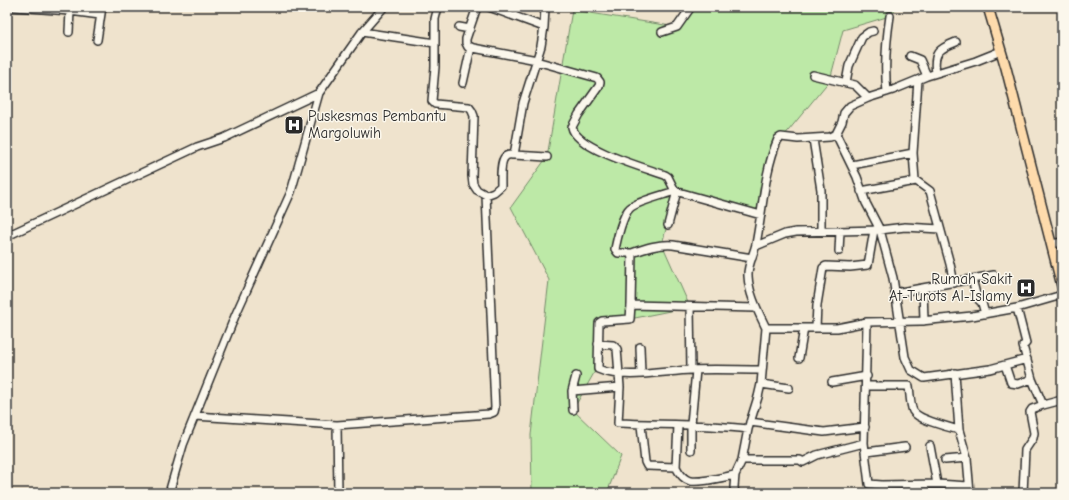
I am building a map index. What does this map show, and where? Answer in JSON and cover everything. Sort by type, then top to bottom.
[{"type":"main road","points":[[988,7],[1006,68],[1052,244],[1061,272],[1062,286]]},
{"type":"street","points":[[14,7],[56,8],[100,15]]},
{"type":"street","points":[[97,40],[102,7]]},
{"type":"street","points":[[169,493],[183,445],[234,316],[291,192],[320,93],[362,32],[384,7]]},
{"type":"street","points":[[438,7],[435,19],[435,67],[432,101],[435,104],[469,107],[472,111],[474,116],[472,180],[477,190],[486,195]]},
{"type":"street","points":[[477,7],[466,43],[468,47],[537,61],[597,78],[600,82],[599,86],[579,114],[572,127],[575,134],[600,152],[668,177],[676,191],[668,225]]},
{"type":"street","points":[[489,7],[544,27]]},
{"type":"street","points":[[514,155],[523,103],[543,39],[545,7]]},
{"type":"street","points":[[662,32],[677,27],[692,7]]},
{"type":"street","points":[[69,32],[70,11]]},
{"type":"street","points":[[887,92],[884,66],[886,39],[890,16]]},
{"type":"street","points":[[459,27],[470,29]]},
{"type":"street","points":[[846,82],[849,66],[862,37],[873,31]]},
{"type":"street","points":[[362,32],[435,43]]},
{"type":"street","points":[[936,73],[934,61],[939,52],[943,47],[956,42]]},
{"type":"street","points":[[463,83],[471,47]]},
{"type":"street","points":[[735,493],[735,475],[742,460],[749,425],[761,384],[766,328],[756,308],[750,288],[748,274],[756,246],[767,174],[778,139],[781,137],[813,139],[830,137],[836,134],[842,122],[844,113],[850,106],[927,76],[976,61],[1001,51]]},
{"type":"street","points":[[910,56],[917,58],[921,62],[927,76]]},
{"type":"street","points":[[812,75],[854,85],[868,98]]},
{"type":"street","points":[[916,181],[913,153],[918,80]]},
{"type":"street","points":[[7,236],[197,147],[224,138],[320,93]]},
{"type":"street","points":[[836,134],[852,165],[877,230],[893,278],[905,357],[908,365],[914,373],[924,378],[980,371],[1027,359]]},
{"type":"street","points":[[813,139],[821,190],[821,231]]},
{"type":"street","points":[[852,165],[913,153]]},
{"type":"street","points":[[486,195],[499,189],[501,186],[502,163],[506,156],[547,157]]},
{"type":"street","points":[[861,191],[916,181],[930,190],[954,282]]},
{"type":"street","points":[[752,258],[662,244],[632,253],[618,253],[615,249],[628,210],[634,205],[676,191],[761,215]]},
{"type":"street","points":[[195,416],[337,425],[489,414],[494,412],[486,195]]},
{"type":"street","points":[[756,246],[785,234],[796,232],[877,230],[905,227],[940,229]]},
{"type":"street","points":[[816,328],[818,298],[823,268],[826,266],[850,267],[868,265],[877,230]]},
{"type":"street","points":[[839,251],[840,231]]},
{"type":"street","points":[[1052,244],[1062,242]]},
{"type":"street","points":[[632,253],[630,319],[599,322],[598,368],[620,374],[694,370],[762,370]]},
{"type":"street","points":[[895,293],[994,275]]},
{"type":"street","points":[[972,279],[977,298],[982,303],[985,314]]},
{"type":"street","points":[[924,288],[924,321]]},
{"type":"street","points":[[766,328],[837,328],[867,322],[924,321],[985,314],[1017,308],[1062,295]]},
{"type":"street","points":[[631,305],[756,308]]},
{"type":"street","points":[[690,307],[694,370],[691,450]]},
{"type":"street","points":[[1017,308],[1026,343],[1023,346],[1032,378],[1044,405]]},
{"type":"street","points":[[867,322],[864,443],[869,484],[937,484],[970,489],[967,458],[959,430],[955,373]]},
{"type":"street","points":[[799,358],[804,328]]},
{"type":"street","points":[[598,344],[613,345],[616,347],[620,374],[618,423],[640,425],[749,425],[824,432],[865,427]]},
{"type":"street","points":[[640,348],[641,374]]},
{"type":"street","points":[[1005,365],[1011,383],[1018,384],[1032,378]]},
{"type":"street","points":[[914,373],[909,386],[912,409],[915,413],[933,422],[959,430]]},
{"type":"street","points":[[573,410],[572,391],[576,376]]},
{"type":"street","points":[[832,382],[866,376]]},
{"type":"street","points":[[761,384],[789,388]]},
{"type":"street","points":[[866,386],[909,386]]},
{"type":"street","points":[[572,391],[620,387]]},
{"type":"street","points":[[1023,493],[1025,450],[1033,438],[1034,432],[1030,412],[1032,409],[1062,400]]},
{"type":"street","points":[[337,425],[338,493]]},
{"type":"street","points":[[640,425],[646,464],[656,467],[676,467]]},
{"type":"street","points":[[678,425],[676,467],[680,475],[690,481],[735,475]]},
{"type":"street","points":[[742,460],[800,460],[804,462],[817,455],[864,443]]},
{"type":"street","points":[[930,446],[937,484]]},
{"type":"street","points":[[866,452],[904,447]]},
{"type":"street","points":[[945,460],[967,458]]},
{"type":"street","points":[[881,493],[882,485]]},
{"type":"green space","points":[[691,7],[897,7],[890,16],[843,30],[830,80],[775,147],[761,215],[676,192],[662,244],[690,307],[630,319],[602,322],[598,366],[573,410],[621,456],[607,493],[532,493],[531,435],[549,280],[511,207],[547,157],[572,10],[677,27]]},
{"type":"place","name":"Puskesmas Pembantu Margoluwih","points":[[294,125]]},
{"type":"place","name":"Rumah Sakit At-Turots Al-Islamy","points":[[1026,288]]}]
